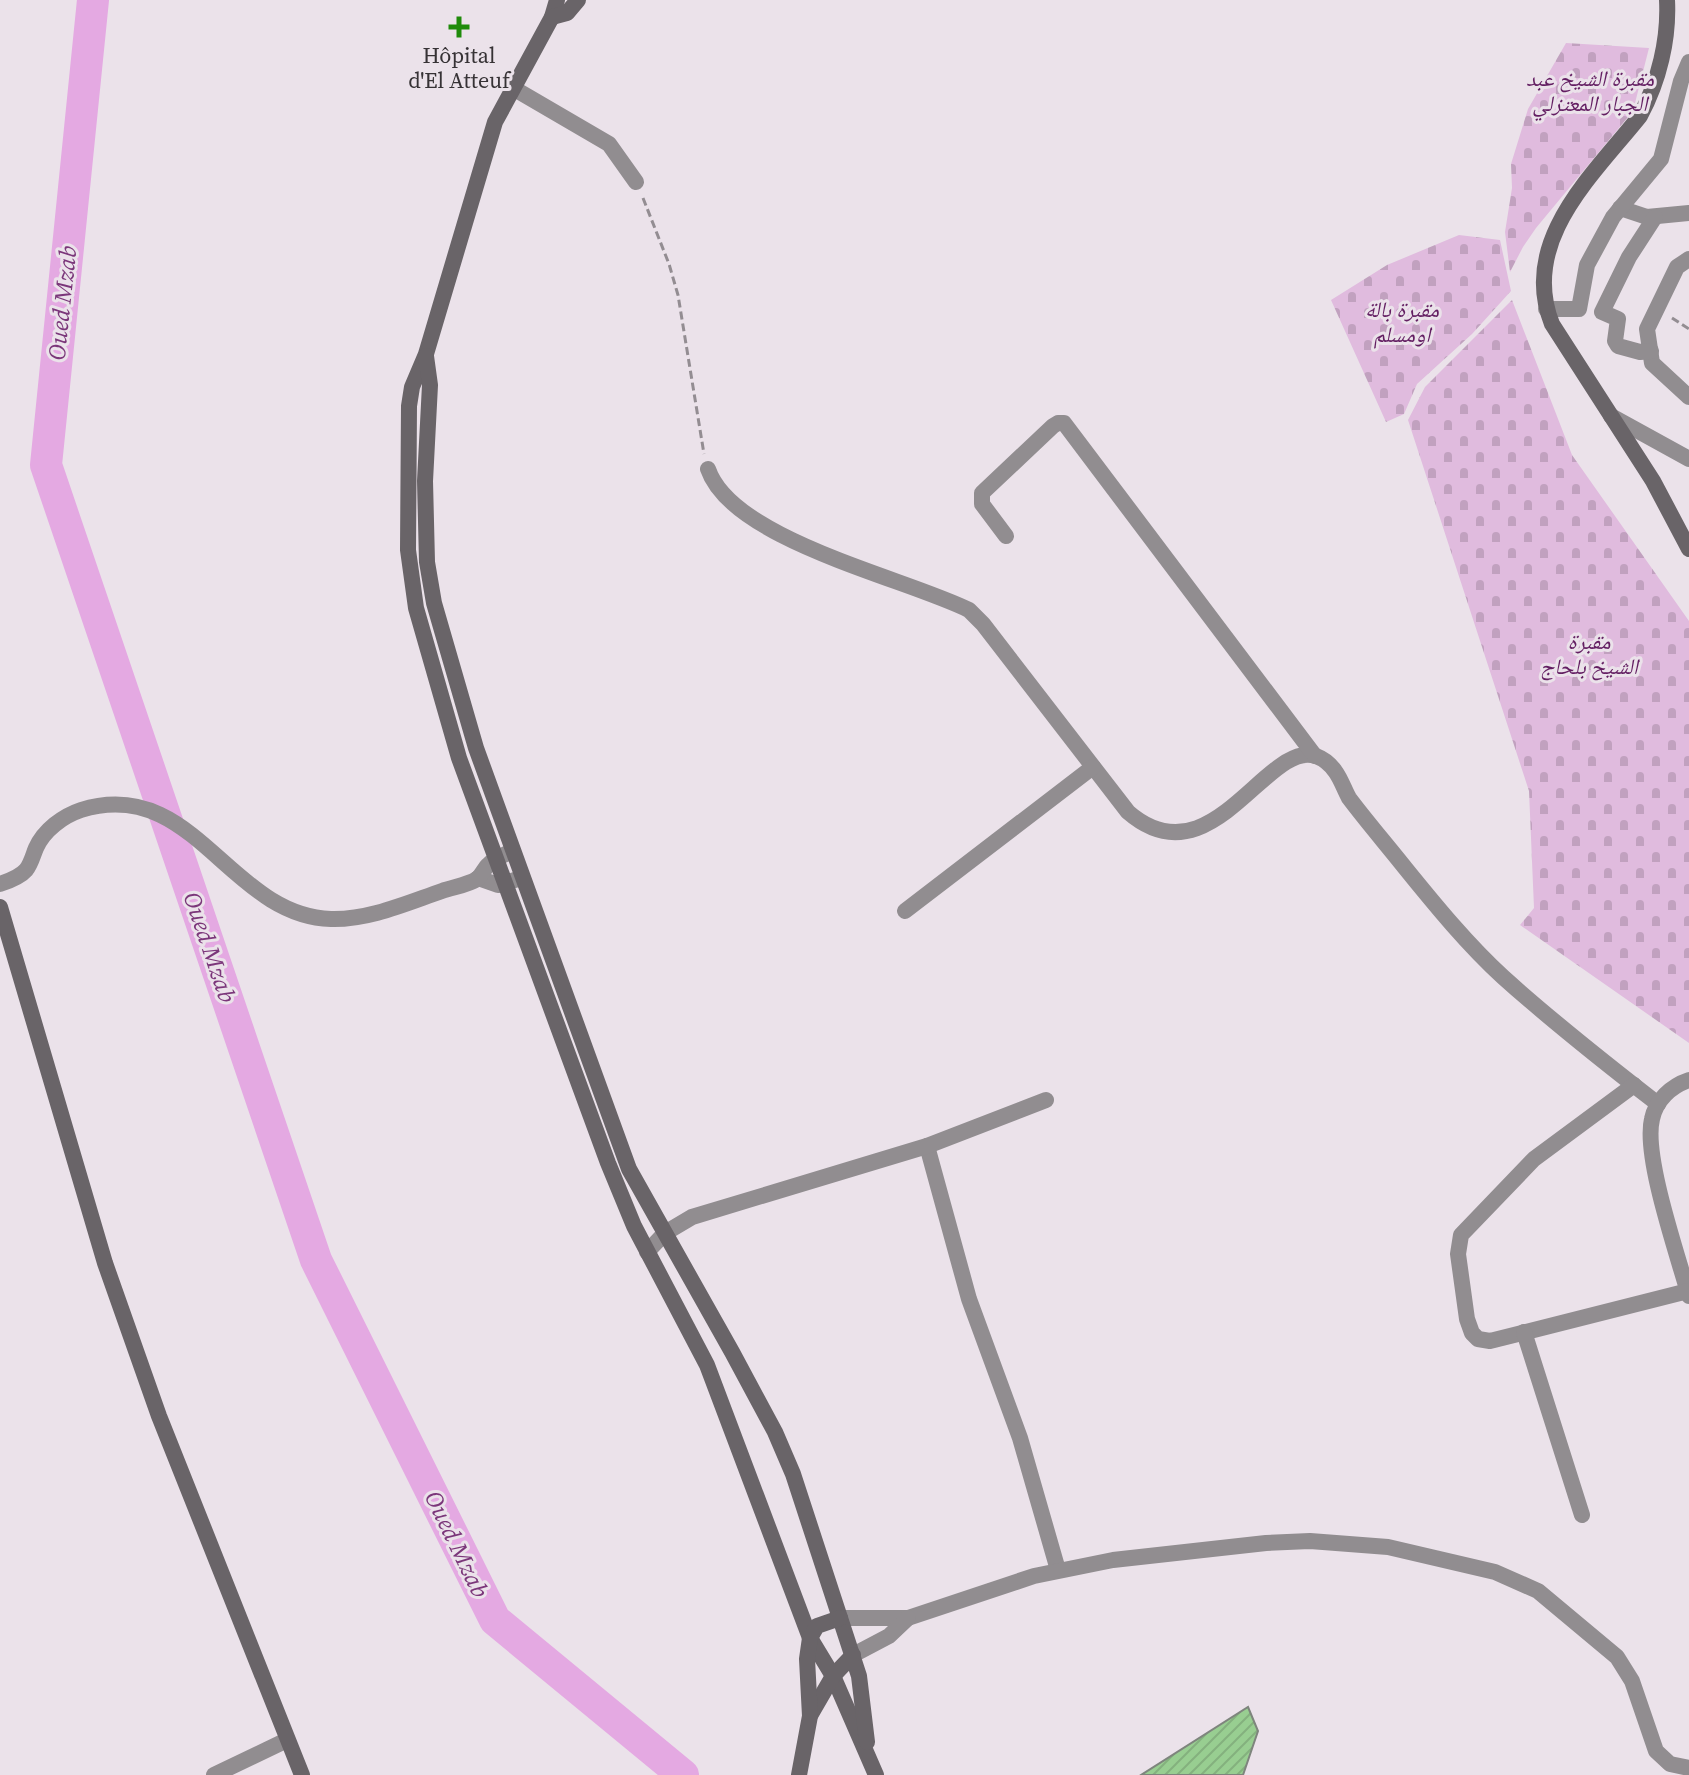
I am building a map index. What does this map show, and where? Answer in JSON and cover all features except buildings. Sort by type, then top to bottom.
[{"type":"main road","points":[[557,0],[552,17],[489,139],[426,354],[412,387],[409,406],[410,569],[421,628],[459,758],[608,1163],[647,1252],[707,1365],[810,1638],[833,1676],[872,1767]]},
{"type":"main road","points":[[552,17],[567,13],[578,0]]},
{"type":"main road","points":[[1667,0],[1660,65],[1650,98],[1640,116],[1560,219],[1544,264],[1542,286],[1546,309],[1562,341],[1666,503],[1689,549]]},
{"type":"main road","points":[[426,354],[430,385],[426,544],[431,585],[476,748],[621,1149],[641,1192],[775,1432],[793,1474],[853,1655],[872,1767]]},
{"type":"main road","points":[[0,907],[38,1044],[110,1277],[159,1416],[302,1775]]},
{"type":"main road","points":[[707,1365],[732,1352]]},
{"type":"main road","points":[[799,1775],[809,1723],[807,1659],[810,1638],[817,1626],[840,1618]]},
{"type":"main road","points":[[809,1723],[833,1676],[853,1655]]},
{"type":"street","points":[[1546,309],[1579,309],[1587,265],[1620,208],[1661,159],[1681,81],[1689,62]]},
{"type":"street","points":[[513,88],[609,144],[636,182]]},
{"type":"street","points":[[1620,208],[1655,217],[1689,213]]},
{"type":"street","points":[[1651,351],[1640,352],[1616,344],[1618,319],[1602,312],[1629,257],[1655,217]]},
{"type":"street","points":[[1689,259],[1677,267],[1647,329],[1652,363],[1689,397]]},
{"type":"street","points":[[1580,291],[1607,299]]},
{"type":"street","points":[[1611,416],[1689,459]]},
{"type":"street","points":[[1006,536],[982,504],[982,493],[1053,426],[1064,423],[1315,756],[1335,771],[1348,796],[1416,881],[1501,976],[1586,1049],[1658,1104]]},
{"type":"street","points":[[708,469],[715,486],[730,502],[777,531],[857,568],[969,610],[1128,812],[1151,828],[1189,831],[1218,817],[1294,757],[1315,756]]},
{"type":"street","points":[[905,911],[1093,767]]},
{"type":"street","points":[[0,884],[26,870],[37,844],[53,826],[66,817],[100,807],[149,809],[168,817],[272,900],[305,916],[333,919],[372,914],[478,878],[495,858],[513,851]]},
{"type":"street","points":[[478,878],[492,884],[506,884],[523,878]]},
{"type":"street","points":[[1634,1085],[1534,1159],[1461,1235],[1458,1254],[1467,1319],[1478,1339],[1490,1341],[1688,1293],[1656,1173],[1651,1141],[1653,1116],[1658,1104],[1679,1084],[1689,1080]]},
{"type":"street","points":[[647,1252],[665,1233],[692,1217],[927,1146],[1046,1100]]},
{"type":"street","points":[[927,1146],[969,1299],[1020,1438],[1058,1570]]},
{"type":"street","points":[[1524,1332],[1582,1515]]},
{"type":"street","points":[[840,1618],[908,1618],[1058,1570],[1113,1560],[1266,1543],[1310,1541],[1388,1547],[1495,1572],[1538,1591],[1608,1647],[1632,1681],[1656,1751],[1670,1764],[1689,1768]]},
{"type":"street","points":[[853,1655],[889,1636],[908,1618]]},
{"type":"street","points":[[214,1775],[287,1740]]},
{"type":"path","points":[[636,182],[678,295],[708,469]]},
{"type":"path","points":[[1658,309],[1689,329]]},
{"type":"green space","name":"مقبرة الشيخ عبد الجبار المعتزلي","points":[[1566,43],[1649,48],[1633,111],[1536,228],[1510,272],[1505,232],[1512,188],[1511,164],[1528,109]]},
{"type":"green space","name":"مقبرة بالة اومسلم","points":[[1459,235],[1500,240],[1511,291],[1472,334],[1417,384],[1404,414],[1386,422],[1331,300],[1387,265]]},
{"type":"green space","name":"مقبرة الشيخ بلحاج","points":[[1512,300],[1572,455],[1689,621],[1689,1043],[1520,925],[1534,908],[1529,791],[1408,420],[1425,387]]},
{"type":"waterway","name":"Oued Mzab","points":[[93,0],[46,465],[316,1260],[495,1620],[683,1775]]},
{"type":"place","name":"Hôpital d'El Atteuf","points":[[459,27]]}]
